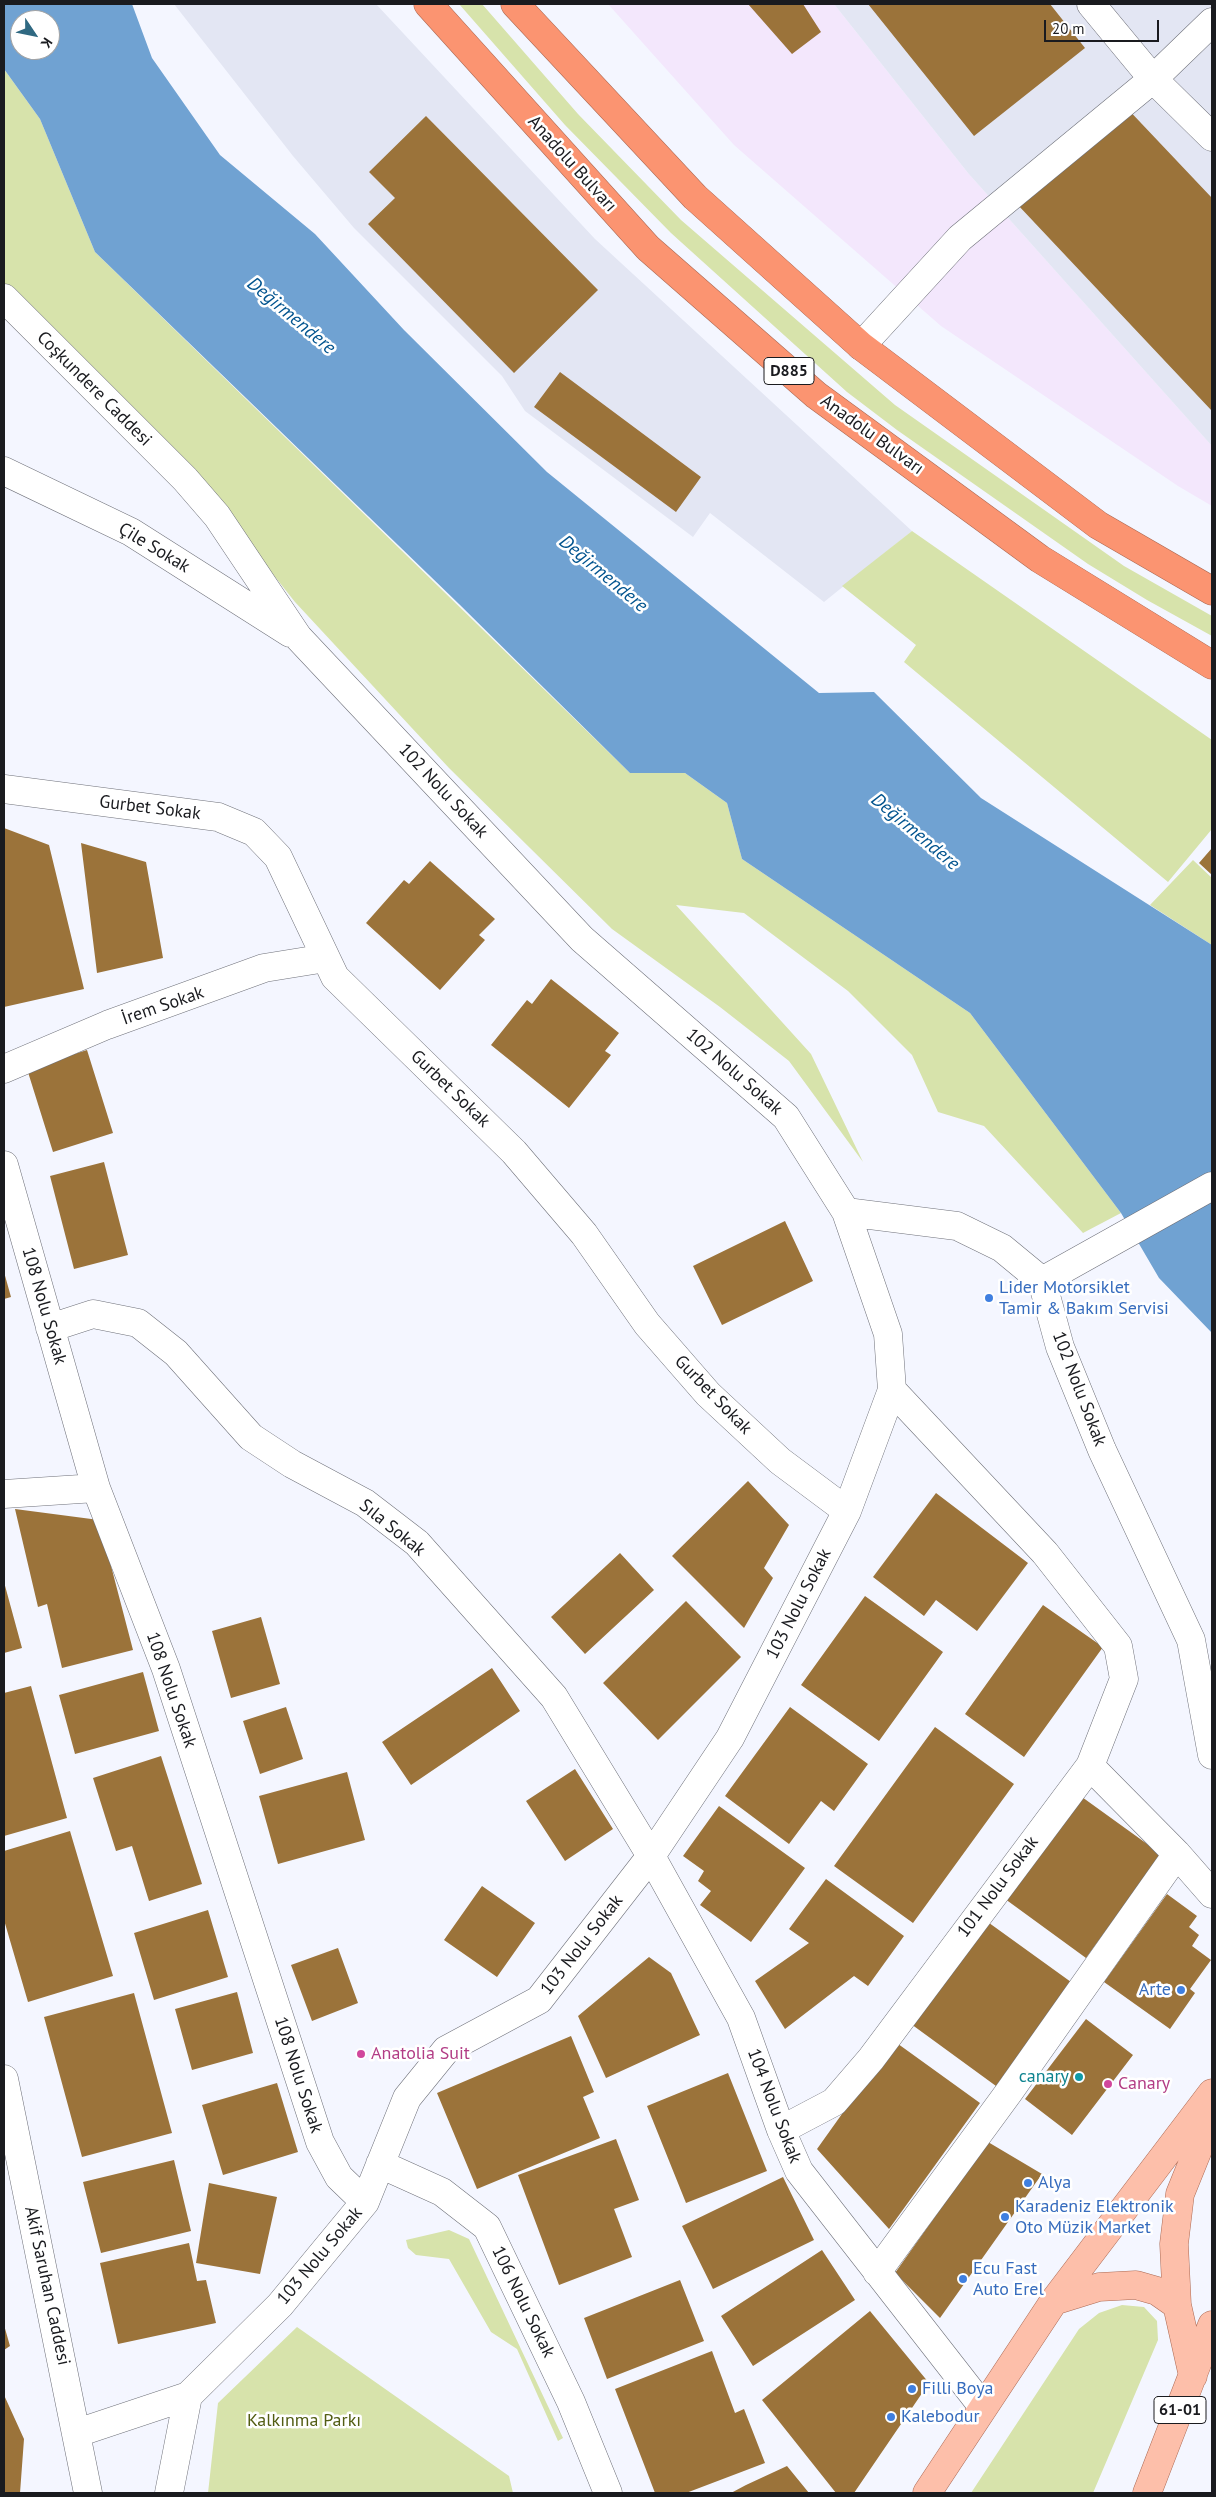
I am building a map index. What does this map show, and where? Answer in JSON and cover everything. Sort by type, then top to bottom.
[{"type":"highway","name":"Anadolu Bulvarı","points":[[428,4],[648,248],[816,395],[1040,559],[1212,664]]},
{"type":"highway","points":[[515,4],[696,198],[861,346],[1098,525],[1212,591]]},
{"type":"main road","points":[[927,2493],[1054,2301],[1212,2093]]},
{"type":"main road","points":[[1193,2376],[1177,2305],[1174,2244],[1180,2194],[1212,2115]]},
{"type":"main road","points":[[1054,2301],[1100,2287],[1136,2285],[1158,2291],[1177,2305]]},
{"type":"main road","name":"61-01","points":[[1147,2493],[1212,2325]]},
{"type":"street","points":[[1091,4],[1153,79],[1212,137]]},
{"type":"street","points":[[861,346],[960,238],[1153,79],[1212,22]]},
{"type":"street","name":"Coşkundere Caddesi","points":[[4,298],[185,479]]},
{"type":"street","name":"Çile Sokak","points":[[4,471],[131,532],[298,637]]},
{"type":"street","name":"102 Nolu Sokak","points":[[185,479],[217,516],[298,637],[582,939],[786,1117],[846,1212]]},
{"type":"street","name":"Gurbet Sokak","points":[[4,789],[218,817],[254,832],[278,857],[335,977],[514,1152],[584,1234],[647,1324],[708,1394],[780,1462],[847,1512]]},
{"type":"street","name":"İrem Sokak","points":[[4,1069],[107,1025],[264,968],[326,958]]},
{"type":"street","name":"108 Nolu Sokak","points":[[4,1165],[96,1488],[166,1669],[320,2142],[339,2177],[365,2202]]},
{"type":"street","points":[[846,1212],[957,1226],[1002,1248],[1042,1281],[1212,1186]]},
{"type":"street","name":"103 Nolu Sokak","points":[[77,2433],[188,2396],[280,2305],[365,2202],[407,2098],[446,2050],[539,2000],[650,1856],[730,1738],[847,1512],[892,1390],[888,1334],[846,1212]]},
{"type":"street","name":"102 Nolu Sokak","points":[[1042,1281],[1060,1347],[1102,1450],[1192,1640],[1212,1755]]},
{"type":"street","name":"Sıla Sokak","points":[[50,1328],[93,1314],[138,1323],[176,1354],[251,1437],[292,1464],[365,1503],[417,1543],[554,1697],[650,1856]]},
{"type":"street","points":[[892,1390],[1045,1553],[1118,1646],[1124,1679],[1090,1766],[1177,1854],[1212,1894]]},
{"type":"street","points":[[4,1494],[96,1488]]},
{"type":"street","name":"101 Nolu Sokak","points":[[781,2130],[834,2102],[871,2059],[1090,1766]]},
{"type":"street","points":[[877,2272],[1009,2092],[1177,1854]]},
{"type":"street","name":"104 Nolu Sokak","points":[[650,1856],[741,2018],[781,2130],[799,2171],[984,2407]]},
{"type":"street","name":"Akif Saruhan Caddesi","points":[[4,2079],[88,2493]]},
{"type":"street","name":"106 Nolu Sokak","points":[[380,2164],[442,2192],[487,2227],[571,2402],[608,2493]]},
{"type":"street","points":[[169,2493],[188,2396]]},
{"type":"shaded area","points":[[174,4],[376,4],[595,239],[912,531],[824,602],[710,513],[693,537],[525,411],[502,376],[354,228],[293,156]]},
{"type":"shaded area","points":[[608,4],[834,4],[968,173],[1212,446],[1212,506],[1178,486],[941,326],[734,145]]},
{"type":"shaded area","points":[[834,4],[1212,4],[1212,446],[968,173]]},
{"type":"green space","points":[[459,4],[482,4],[578,114],[681,220],[895,405],[1124,566],[1212,616],[1212,636],[1147,600],[1088,564],[897,430],[847,392],[671,233],[565,125]]},
{"type":"green space","points":[[4,69],[40,119],[95,252],[630,773],[685,773],[727,803],[742,859],[970,1013],[1121,1213],[1083,1233],[984,1126],[938,1112],[912,1055],[848,991],[744,913],[676,905],[811,1054],[863,1162],[789,1061],[720,1007],[612,929],[449,768],[295,602],[233,524],[4,295]]},
{"type":"green space","points":[[912,531],[1212,740],[1212,829],[1168,882],[904,662],[916,645],[842,586]]},
{"type":"green space","points":[[1193,860],[1212,878],[1212,945],[1150,905]]},
{"type":"green space","points":[[449,2230],[469,2239],[563,2438],[558,2441],[517,2349],[491,2332],[449,2259],[416,2255],[408,2248],[406,2240]]},
{"type":"green space","points":[[1122,2305],[1144,2307],[1157,2321],[1158,2340],[1093,2493],[971,2493],[1079,2329],[1099,2313]]},
{"type":"green space","name":"Kalkınma Parkı","points":[[297,2327],[509,2476],[513,2493],[208,2493],[218,2403]]},
{"type":"water","name":"Değirmendere","points":[[4,4],[132,4],[152,58],[220,155],[315,234],[404,330],[547,472],[819,693],[874,692],[981,798],[1212,945],[1212,1333],[1159,1278],[1121,1213],[970,1013],[742,859],[727,803],[685,773],[630,773],[459,604],[95,252],[40,119],[4,69]]},
{"type":"building","points":[[748,4],[803,4],[821,32],[792,54]]},
{"type":"building","points":[[868,4],[1050,4],[1085,48],[974,136]]},
{"type":"building","points":[[1123,104],[1212,198],[1212,411],[1017,204]]},
{"type":"building","points":[[426,116],[598,290],[514,373],[368,224],[395,198],[369,172]]},
{"type":"building","points":[[560,372],[701,477],[676,512],[534,407]]},
{"type":"building","points":[[4,828],[49,845],[84,989],[4,1007]]},
{"type":"building","points":[[81,843],[146,862],[163,958],[97,973]]},
{"type":"building","points":[[1212,848],[1212,875],[1199,863]]},
{"type":"building","points":[[430,861],[495,919],[479,935],[485,940],[440,990],[366,923],[404,880],[409,884]]},
{"type":"building","points":[[551,979],[619,1033],[605,1051],[611,1055],[569,1108],[491,1045],[527,1000],[532,1004]]},
{"type":"building","points":[[87,1050],[113,1133],[53,1152],[27,1069]]},
{"type":"building","points":[[104,1162],[128,1255],[74,1269],[50,1176]]},
{"type":"building","points":[[785,1221],[813,1281],[722,1325],[693,1266]]},
{"type":"building","points":[[4,1272],[11,1297],[4,1299]]},
{"type":"building","points":[[748,1481],[789,1525],[764,1568],[773,1578],[744,1628],[672,1556]]},
{"type":"building","points":[[936,1493],[1028,1563],[977,1631],[936,1600],[924,1616],[873,1577]]},
{"type":"building","points":[[15,1509],[99,1520],[133,1650],[62,1668],[47,1604],[38,1607]]},
{"type":"building","points":[[620,1553],[654,1590],[585,1654],[551,1617]]},
{"type":"building","points":[[4,1582],[22,1648],[4,1653]]},
{"type":"building","points":[[865,1596],[943,1652],[879,1741],[801,1685]]},
{"type":"building","points":[[686,1601],[741,1657],[658,1740],[603,1683]]},
{"type":"building","points":[[1043,1605],[1103,1647],[1024,1757],[965,1714]]},
{"type":"building","points":[[261,1617],[280,1684],[231,1698],[212,1631]]},
{"type":"building","points":[[492,1668],[520,1711],[411,1785],[382,1742]]},
{"type":"building","points":[[143,1672],[159,1731],[75,1754],[59,1695]]},
{"type":"building","points":[[31,1686],[67,1818],[4,1836],[4,1693]]},
{"type":"building","points":[[286,1707],[303,1759],[260,1774],[243,1721]]},
{"type":"building","points":[[790,1707],[868,1764],[834,1811],[821,1801],[789,1844],[725,1796]]},
{"type":"building","points":[[935,1727],[1014,1784],[913,1923],[834,1866]]},
{"type":"building","points":[[161,1756],[202,1884],[149,1901],[132,1846],[116,1851],[93,1778]]},
{"type":"building","points":[[575,1769],[613,1829],[565,1861],[526,1801]]},
{"type":"building","points":[[347,1772],[365,1840],[278,1864],[259,1796]]},
{"type":"building","points":[[1075,1792],[1161,1854],[1086,1958],[1001,1896]]},
{"type":"building","points":[[719,1806],[805,1868],[751,1942],[700,1905],[711,1891],[698,1881],[704,1871],[683,1856]]},
{"type":"building","points":[[70,1831],[113,1976],[28,2002],[4,1920],[4,1851]]},
{"type":"building","points":[[826,1879],[904,1936],[868,1986],[854,1976],[785,2029],[755,1981],[809,1943],[789,1929]]},
{"type":"building","points":[[482,1886],[535,1923],[497,1977],[444,1940]]},
{"type":"building","points":[[1167,1894],[1197,1916],[1189,1927],[1199,1935],[1192,1946],[1211,1960],[1190,1989],[1195,1993],[1170,2029],[1104,1982]]},
{"type":"building","points":[[208,1910],[228,1977],[154,2000],[134,1933]]},
{"type":"building","points":[[985,1920],[1071,1982],[996,2086],[911,2024]]},
{"type":"building","points":[[338,1948],[358,2003],[312,2021],[291,1965]]},
{"type":"building","points":[[649,1957],[671,1973],[700,2035],[606,2078],[578,2016]]},
{"type":"building","points":[[237,1992],[253,2053],[192,2070],[175,2009]]},
{"type":"building","points":[[134,1993],[172,2133],[82,2157],[44,2017]]},
{"type":"building","name":"canary","points":[[1086,2019],[1133,2055],[1072,2135],[1025,2099]]},
{"type":"building","points":[[571,2036],[594,2092],[583,2097],[600,2138],[477,2189],[437,2093]]},
{"type":"building","points":[[894,2041],[980,2103],[889,2229],[817,2149]]},
{"type":"building","points":[[728,2073],[767,2171],[686,2203],[647,2106]]},
{"type":"building","points":[[277,2083],[298,2152],[223,2175],[202,2105]]},
{"type":"building","points":[[616,2139],[639,2200],[614,2209],[632,2257],[559,2285],[518,2175]]},
{"type":"building","points":[[988,2142],[1042,2174],[940,2318],[895,2273]]},
{"type":"building","points":[[174,2160],[191,2231],[101,2253],[83,2182]]},
{"type":"building","points":[[783,2177],[814,2240],[713,2289],[682,2226]]},
{"type":"building","points":[[209,2183],[277,2197],[260,2274],[196,2263]]},
{"type":"building","points":[[189,2243],[197,2281],[206,2280],[216,2323],[118,2344],[100,2263]]},
{"type":"building","points":[[822,2250],[855,2300],[753,2366],[721,2316]]},
{"type":"building","points":[[680,2280],[704,2341],[607,2379],[584,2318]]},
{"type":"building","points":[[870,2311],[929,2383],[854,2493],[836,2493],[762,2400]]},
{"type":"building","points":[[4,2325],[10,2346],[4,2350]]},
{"type":"building","points":[[712,2351],[735,2413],[744,2409],[765,2463],[686,2493],[655,2493],[615,2389]]},
{"type":"building","points":[[4,2395],[24,2439],[20,2493],[4,2493]]},
{"type":"building","points":[[787,2466],[809,2493],[731,2493],[746,2485]]},
{"type":"place","name":"Lider Motorsiklet Tamir & Bakım Servisi","points":[[989,1298]]},
{"type":"place","name":"Arte","points":[[1181,1990]]},
{"type":"place","name":"Anatolia Suit","points":[[361,2054]]},
{"type":"place","name":"canary","points":[[1079,2077]]},
{"type":"place","name":"Canary","points":[[1108,2084]]},
{"type":"place","name":"Alya","points":[[1028,2183]]},
{"type":"place","name":"Karadeniz Elektronik Oto Müzik Market","points":[[1005,2217]]},
{"type":"place","name":"Ecu Fast Auto Erel","points":[[963,2279]]},
{"type":"place","name":"Filli Boya","points":[[912,2389]]},
{"type":"place","name":"Kalebodur","points":[[891,2417]]}]
